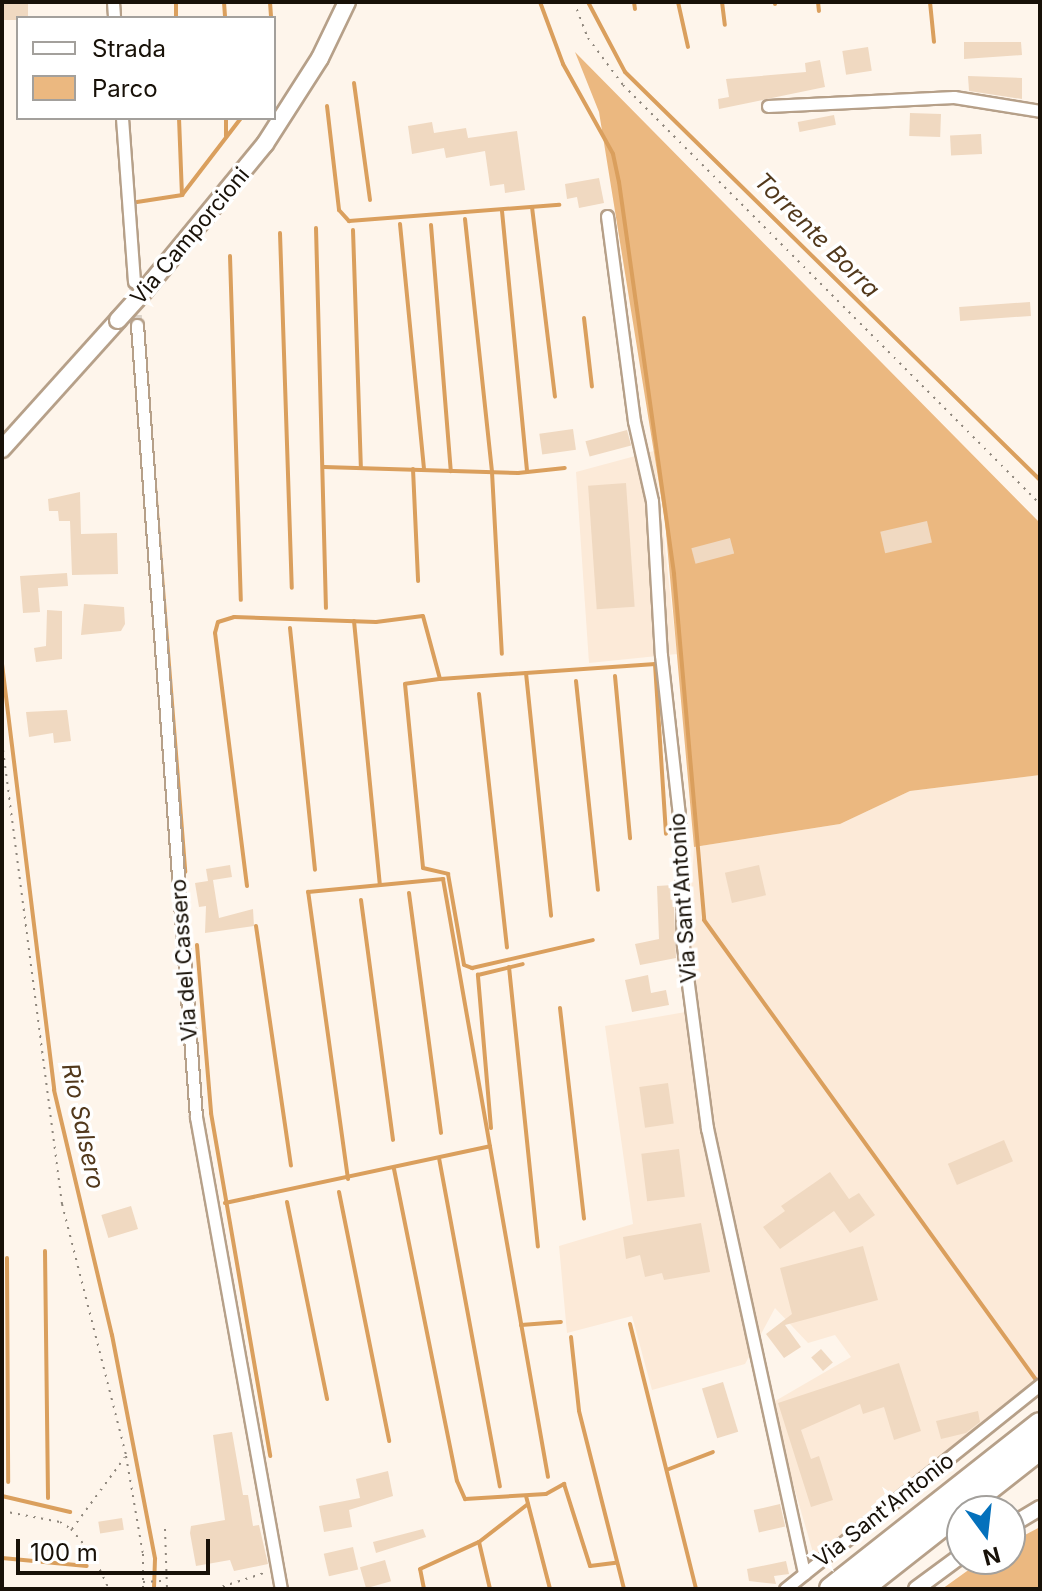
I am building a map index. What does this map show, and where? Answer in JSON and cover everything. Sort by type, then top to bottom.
[{"type":"highway","points":[[831,1589],[1040,1424]]},
{"type":"highway","points":[[861,1589],[1040,1448]]},
{"type":"main road","name":"Via Camporcioni","points":[[2,449],[118,320],[140,286],[265,144],[320,58],[347,2]]},
{"type":"street","points":[[768,106],[954,97],[1040,111]]},
{"type":"street","points":[[122,120],[140,286]]},
{"type":"street","name":"Via Sant'Antonio","points":[[607,216],[634,421],[652,501],[661,655],[680,824],[683,946],[707,1128],[804,1574]]},
{"type":"street","name":"Via del Cassero","points":[[137,325],[196,1117],[281,1589]]},
{"type":"street","name":"Via Sant'Antonio","points":[[785,1589],[1037,1388]]},
{"type":"street","points":[[916,1589],[946,1567]]},
{"type":"path","points":[[574,2],[588,38],[623,85],[1040,504]]},
{"type":"path","points":[[2,742],[62,1204],[126,1456],[143,1554],[143,1589]]},
{"type":"path","points":[[71,1529],[126,1456]]},
{"type":"path","points":[[2,1511],[60,1522],[71,1529],[93,1555],[109,1589]]},
{"type":"path","points":[[165,1529],[167,1589]]},
{"type":"path","points":[[215,1589],[277,1568]]},
{"type":"path","points":[[142,1582],[166,1581]]},
{"type":"shaded area","points":[[654,451],[677,654],[589,663],[576,472]]},
{"type":"shaded area","points":[[1040,775],[1040,1383],[816,1563],[770,1404],[851,1357],[835,1335],[808,1343],[775,1308],[745,1364],[652,1390],[632,1316],[567,1333],[559,1246],[633,1224],[605,1026],[697,1010],[688,943],[694,847],[840,824],[910,791]]},
{"type":"green space","points":[[575,52],[1040,523],[1040,775],[910,791],[840,824],[694,847],[665,521],[599,112]]},
{"type":"green space","points":[[1040,1527],[1040,1589],[942,1589],[962,1575],[1026,1575],[1026,1534]]},
{"type":"building","points":[[2,2],[28,2],[28,16],[2,20]]},
{"type":"building","points":[[964,42],[1021,42],[1022,55],[964,59]]},
{"type":"building","points":[[868,47],[872,71],[846,75],[842,51]]},
{"type":"building","points":[[820,60],[825,87],[719,109],[718,99],[729,97],[726,79],[806,72],[805,63]]},
{"type":"building","points":[[968,76],[1022,78],[1022,99],[969,91]]},
{"type":"building","points":[[910,113],[941,114],[940,137],[909,136]]},
{"type":"building","points":[[834,115],[836,125],[800,132],[798,122]]},
{"type":"building","points":[[432,122],[434,133],[466,128],[468,138],[517,131],[525,190],[505,193],[504,184],[490,186],[485,151],[446,158],[444,148],[412,154],[408,126]]},
{"type":"building","points":[[981,134],[982,154],[951,156],[950,136]]},
{"type":"building","points":[[599,178],[604,203],[579,208],[577,197],[567,199],[565,184]]},
{"type":"building","points":[[1030,302],[1031,316],[960,321],[959,307]]},
{"type":"building","points":[[573,429],[576,450],[542,455],[539,434]]},
{"type":"building","points":[[627,430],[631,445],[590,457],[585,441]]},
{"type":"building","points":[[626,483],[635,607],[597,609],[588,486]]},
{"type":"building","points":[[80,492],[81,534],[117,533],[118,574],[72,575],[70,521],[59,521],[58,511],[49,511],[48,499]]},
{"type":"building","points":[[927,521],[932,542],[885,553],[880,532]]},
{"type":"building","points":[[730,538],[734,553],[696,564],[691,548]]},
{"type":"building","points":[[67,573],[68,586],[38,588],[40,612],[23,613],[20,576]]},
{"type":"building","points":[[84,604],[124,607],[125,624],[121,631],[81,635]]},
{"type":"building","points":[[47,610],[62,611],[62,659],[36,662],[34,648],[46,646]]},
{"type":"building","points":[[67,710],[71,741],[54,743],[53,733],[29,737],[26,712]]},
{"type":"building","points":[[230,865],[232,877],[213,880],[219,918],[253,909],[254,926],[205,933],[206,906],[199,907],[195,883],[208,881],[206,869]]},
{"type":"building","points":[[759,865],[766,895],[732,903],[725,873]]},
{"type":"building","points":[[673,885],[676,958],[640,965],[635,944],[659,939],[657,886]]},
{"type":"building","points":[[648,975],[651,993],[666,990],[669,1005],[632,1012],[625,980]]},
{"type":"building","points":[[668,1083],[674,1124],[645,1128],[639,1087]]},
{"type":"building","points":[[1004,1140],[1013,1161],[957,1185],[948,1164]]},
{"type":"building","points":[[679,1149],[685,1197],[647,1201],[641,1154]]},
{"type":"building","points":[[830,1172],[849,1199],[859,1193],[875,1215],[850,1233],[834,1211],[780,1249],[763,1227],[785,1211],[781,1206]]},
{"type":"building","points":[[131,1206],[138,1229],[108,1238],[101,1215]]},
{"type":"building","points":[[701,1223],[710,1272],[664,1280],[662,1273],[645,1277],[640,1255],[626,1259],[623,1237]]},
{"type":"building","points":[[863,1246],[878,1300],[785,1325],[801,1347],[784,1358],[766,1334],[792,1314],[780,1268]]},
{"type":"building","points":[[821,1349],[833,1363],[823,1371],[811,1358]]},
{"type":"building","points":[[899,1363],[921,1431],[894,1440],[884,1407],[863,1414],[860,1404],[801,1430],[811,1459],[819,1456],[833,1500],[811,1507],[778,1403]]},
{"type":"building","points":[[723,1382],[738,1432],[717,1438],[702,1388]]},
{"type":"building","points":[[978,1411],[980,1422],[966,1433],[941,1439],[936,1421]]},
{"type":"building","points":[[232,1432],[243,1495],[248,1495],[253,1526],[259,1525],[268,1564],[234,1571],[230,1560],[196,1566],[190,1533],[191,1526],[225,1520],[213,1435]]},
{"type":"building","points":[[388,1471],[393,1496],[349,1510],[352,1527],[324,1532],[319,1506],[360,1498],[356,1479]]},
{"type":"building","points":[[780,1504],[785,1526],[759,1532],[754,1510]]},
{"type":"building","points":[[122,1518],[124,1530],[100,1534],[98,1522]]},
{"type":"building","points":[[423,1529],[426,1537],[376,1553],[373,1542]]},
{"type":"building","points":[[353,1547],[358,1569],[329,1576],[324,1554]]},
{"type":"building","points":[[385,1560],[391,1581],[366,1588],[360,1567]]},
{"type":"building","points":[[786,1561],[789,1574],[774,1576],[776,1584],[749,1581],[747,1569]]},
{"type":"waterway","points":[[176,2],[176,16]]},
{"type":"waterway","points":[[224,2],[225,16]]},
{"type":"waterway","points":[[270,2],[271,16]]},
{"type":"waterway","points":[[540,2],[563,64],[613,154],[619,182],[674,574],[704,920],[1039,1384]]},
{"type":"waterway","name":"Torrente Borra","points":[[588,2],[625,72],[1040,480]]},
{"type":"waterway","points":[[634,2],[635,9]]},
{"type":"waterway","points":[[678,2],[688,47]]},
{"type":"waterway","points":[[722,2],[725,25]]},
{"type":"waterway","points":[[818,2],[819,11]]},
{"type":"waterway","points":[[930,2],[934,42]]},
{"type":"waterway","points":[[354,83],[370,200]]},
{"type":"waterway","points":[[327,106],[339,210],[349,221],[559,205]]},
{"type":"waterway","points":[[179,120],[182,195]]},
{"type":"waterway","points":[[226,120],[226,136]]},
{"type":"waterway","points":[[137,202],[182,195],[239,120]]},
{"type":"waterway","points":[[532,207],[555,397]]},
{"type":"waterway","points":[[502,211],[527,472]]},
{"type":"waterway","points":[[465,219],[492,472],[502,654]]},
{"type":"waterway","points":[[400,224],[424,470]]},
{"type":"waterway","points":[[431,225],[451,471]]},
{"type":"waterway","points":[[316,228],[326,608]]},
{"type":"waterway","points":[[353,230],[361,468]]},
{"type":"waterway","points":[[280,233],[292,588]]},
{"type":"waterway","points":[[230,256],[241,600]]},
{"type":"waterway","points":[[584,318],[592,387]]},
{"type":"waterway","points":[[324,467],[518,473],[565,468]]},
{"type":"waterway","points":[[413,469],[418,581]]},
{"type":"waterway","points":[[155,487],[185,872]]},
{"type":"waterway","points":[[247,886],[215,633],[218,622],[234,617],[376,622],[423,616],[440,679],[655,664],[666,834]]},
{"type":"waterway","points":[[354,621],[380,885]]},
{"type":"waterway","points":[[290,628],[315,870]]},
{"type":"waterway","name":"Rio Salsero","points":[[2,664],[54,1090],[112,1335],[155,1559],[154,1589]]},
{"type":"waterway","points":[[526,673],[551,916]]},
{"type":"waterway","points":[[615,676],[630,838]]},
{"type":"waterway","points":[[439,679],[405,684],[423,868],[448,874],[464,965],[472,968],[593,940]]},
{"type":"waterway","points":[[576,681],[598,890]]},
{"type":"waterway","points":[[479,694],[507,947]]},
{"type":"waterway","points":[[348,1179],[308,892],[443,879],[548,1477]]},
{"type":"waterway","points":[[409,893],[441,1133]]},
{"type":"waterway","points":[[361,900],[393,1140]]},
{"type":"waterway","points":[[256,926],[291,1165]]},
{"type":"waterway","points":[[197,945],[211,1113],[270,1456]]},
{"type":"waterway","points":[[491,1128],[478,975],[523,964]]},
{"type":"waterway","points":[[509,967],[538,1247]]},
{"type":"waterway","points":[[560,1008],[584,1219]]},
{"type":"waterway","points":[[225,1203],[490,1146]]},
{"type":"waterway","points":[[439,1158],[500,1486]]},
{"type":"waterway","points":[[394,1169],[457,1481],[465,1499],[546,1494],[564,1484],[590,1566],[616,1563]]},
{"type":"waterway","points":[[339,1192],[389,1441]]},
{"type":"waterway","points":[[287,1202],[327,1399]]},
{"type":"waterway","points":[[45,1251],[48,1498]]},
{"type":"waterway","points":[[7,1258],[8,1482]]},
{"type":"waterway","points":[[521,1325],[561,1322]]},
{"type":"waterway","points":[[630,1324],[696,1589]]},
{"type":"waterway","points":[[571,1337],[579,1411],[624,1589]]},
{"type":"waterway","points":[[669,1469],[713,1452]]},
{"type":"waterway","points":[[2,1496],[70,1512]]},
{"type":"waterway","points":[[526,1496],[550,1589]]},
{"type":"waterway","points":[[424,1589],[420,1569],[479,1542],[528,1504]]},
{"type":"waterway","points":[[479,1542],[490,1589]]},
{"type":"waterway","points":[[2,1558],[87,1566]]},
{"type":"tunnel","points":[[134,282],[137,325]]}]
